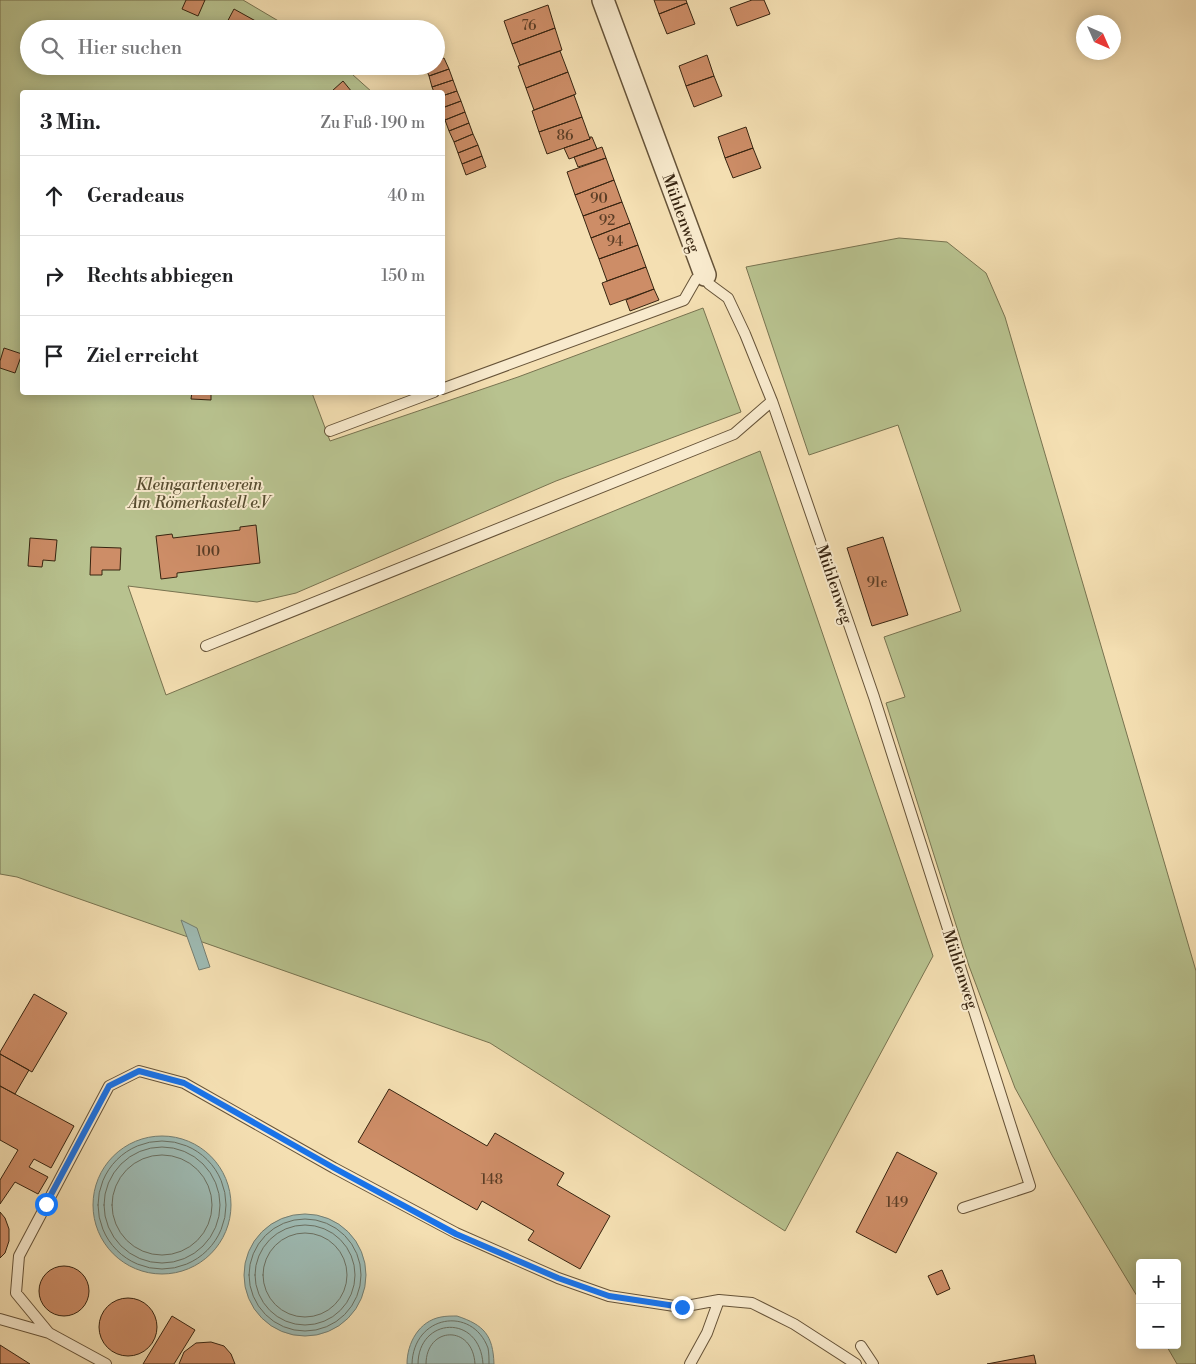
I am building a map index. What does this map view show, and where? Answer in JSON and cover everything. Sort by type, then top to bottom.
[{"type":"street","name":"Mühlenweg","points":[[603,0],[705,275]]},
{"type":"lane","points":[[445,388],[684,300],[696,279],[705,275]]},
{"type":"lane","name":"Mühlenweg","points":[[705,275],[709,284],[728,298],[772,401],[877,706],[1030,1186],[963,1208]]},
{"type":"lane","points":[[330,431],[426,395]]},
{"type":"lane","points":[[206,646],[734,434],[772,401]]},
{"type":"lane","points":[[49,1333],[16,1292],[19,1256],[109,1086],[139,1071],[184,1083],[334,1168],[456,1234],[558,1278],[609,1296],[682,1307],[719,1300],[752,1303],[794,1324],[856,1364]]},
{"type":"lane","points":[[690,1364],[707,1333],[719,1300]]},
{"type":"lane","points":[[0,1319],[49,1333],[106,1364]]},
{"type":"lane","points":[[861,1346],[873,1364]]},
{"type":"green space","name":"Kleingartenverein Am Römerkastell e.V","points":[[0,0],[243,0],[277,20],[20,20],[20,75],[353,75],[370,90],[20,90],[20,395],[313,395],[330,441],[518,377],[703,308],[741,412],[556,481],[296,593],[257,602],[128,586],[166,695],[760,451],[933,956],[785,1231],[490,1043],[17,877],[0,874]]},
{"type":"green space","points":[[899,238],[947,242],[986,273],[1005,317],[1196,971],[1196,1364],[1177,1364],[1168,1349],[1181,1349],[1181,1259],[1136,1259],[1136,1294],[1053,1157],[1015,1088],[969,966],[886,703],[905,697],[884,637],[961,611],[898,425],[809,455],[746,267]]},
{"type":"water","points":[[181,920],[197,928],[210,967],[199,970]]},
{"type":"water","points":[[162,1136],[188,1141],[211,1156],[226,1179],[231,1205],[226,1231],[211,1254],[188,1269],[162,1274],[136,1269],[113,1254],[98,1231],[93,1205],[98,1179],[113,1156],[136,1141]]},
{"type":"water","points":[[305,1214],[328,1218],[348,1232],[362,1252],[366,1275],[362,1298],[348,1318],[328,1332],[305,1336],[282,1332],[262,1318],[248,1298],[244,1275],[248,1252],[262,1232],[282,1218]]},
{"type":"water","points":[[457,1316],[474,1323],[485,1332],[492,1346],[494,1364],[407,1364],[412,1341],[426,1323],[433,1319]]},
{"type":"building","points":[[186,0],[205,0],[198,16],[182,9]]},
{"type":"building","points":[[654,0],[686,0],[687,3],[659,14]]},
{"type":"building","points":[[752,0],[764,0],[770,14],[737,26],[730,8]]},
{"type":"building","points":[[687,3],[695,24],[667,34],[659,14]]},
{"type":"building","points":[[548,5],[555,28],[512,44],[504,21]]},
{"type":"building","points":[[234,9],[254,20],[228,20]]},
{"type":"building","points":[[555,28],[562,50],[520,65],[512,44]]},
{"type":"building","points":[[560,51],[568,72],[526,88],[518,66]]},
{"type":"building","points":[[707,55],[714,76],[686,86],[679,66]]},
{"type":"building","points":[[445,60],[449,69],[445,70]]},
{"type":"building","points":[[449,69],[453,80],[432,87],[429,76],[445,75],[445,70]]},
{"type":"building","points":[[568,72],[576,94],[534,110],[526,88]]},
{"type":"building","points":[[714,76],[722,96],[694,107],[686,86]]},
{"type":"building","points":[[453,80],[457,91],[445,95],[445,90],[433,90],[432,87]]},
{"type":"building","points":[[343,81],[350,90],[333,90]]},
{"type":"building","points":[[457,91],[461,101],[445,107],[445,95]]},
{"type":"building","points":[[574,95],[582,117],[539,132],[532,111]]},
{"type":"building","points":[[461,101],[465,112],[445,120],[445,107]]},
{"type":"building","points":[[465,112],[469,123],[449,131],[445,120]]},
{"type":"building","points":[[582,117],[590,139],[547,154],[539,132]]},
{"type":"building","points":[[469,123],[473,134],[454,142],[449,131]]},
{"type":"building","points":[[746,127],[753,148],[725,158],[718,137]]},
{"type":"building","points":[[473,134],[478,145],[458,153],[454,142]]},
{"type":"building","points":[[592,137],[597,149],[569,159],[564,148],[590,139]]},
{"type":"building","points":[[478,145],[482,156],[462,164],[458,153]]},
{"type":"building","points":[[602,147],[606,158],[578,167],[574,157]]},
{"type":"building","points":[[753,148],[761,168],[733,178],[725,158]]},
{"type":"building","points":[[482,156],[486,167],[466,175],[462,164]]},
{"type":"building","points":[[606,158],[614,180],[575,195],[567,172]]},
{"type":"building","points":[[614,180],[622,202],[583,216],[575,195]]},
{"type":"building","points":[[622,202],[630,223],[591,238],[583,216]]},
{"type":"building","points":[[630,223],[638,245],[599,259],[591,238]]},
{"type":"building","points":[[638,245],[646,267],[607,281],[599,259]]},
{"type":"building","points":[[646,267],[654,289],[610,305],[602,283]]},
{"type":"building","points":[[654,289],[659,300],[630,311],[626,300]]},
{"type":"building","points":[[4,348],[20,353],[20,359],[15,373],[0,368]]},
{"type":"building","points":[[192,395],[211,395],[211,400],[191,399]]},
{"type":"building","points":[[256,525],[260,563],[177,573],[177,577],[161,579],[156,536],[172,534],[173,538],[240,530],[240,527]]},
{"type":"building","points":[[883,537],[908,615],[872,626],[847,548]]},
{"type":"building","points":[[30,538],[57,540],[55,561],[43,560],[42,567],[28,566]]},
{"type":"building","points":[[91,547],[121,548],[120,570],[102,570],[102,575],[90,575]]},
{"type":"building","points":[[34,994],[67,1013],[32,1072],[0,1054],[0,1052]]},
{"type":"building","points":[[0,1054],[29,1070],[15,1094],[0,1086]]},
{"type":"building","points":[[0,1086],[74,1126],[51,1168],[34,1159],[29,1167],[48,1177],[38,1194],[15,1182],[0,1204],[0,1180],[18,1150],[0,1140]]},
{"type":"building","points":[[389,1089],[487,1146],[495,1133],[564,1173],[557,1185],[610,1216],[580,1269],[528,1240],[534,1231],[482,1201],[477,1210],[358,1142]]},
{"type":"building","points":[[897,1152],[937,1173],[896,1253],[856,1232]]},
{"type":"building","points":[[0,1212],[5,1218],[9,1229],[9,1241],[5,1253],[0,1258]]},
{"type":"building","points":[[64,1266],[78,1270],[85,1277],[89,1291],[85,1305],[78,1312],[64,1316],[50,1312],[43,1305],[39,1291],[43,1277],[50,1270]]},
{"type":"building","points":[[942,1270],[950,1289],[937,1295],[928,1276]]},
{"type":"building","points":[[122,1298],[134,1298],[144,1302],[153,1311],[157,1333],[149,1348],[134,1356],[122,1356],[112,1352],[103,1343],[99,1333],[99,1321],[103,1311],[112,1302]]},
{"type":"building","points":[[172,1316],[195,1330],[174,1364],[143,1364]]},
{"type":"building","points":[[211,1342],[224,1346],[231,1354],[235,1364],[179,1364],[184,1352],[196,1343]]},
{"type":"building","points":[[0,1345],[30,1364],[0,1364]]},
{"type":"building","points":[[1034,1355],[1036,1364],[987,1364]]},
{"type":"route","points":[[46,1204],[109,1086],[139,1071],[184,1083],[334,1168],[456,1234],[558,1278],[609,1296],[682,1307]]}]
